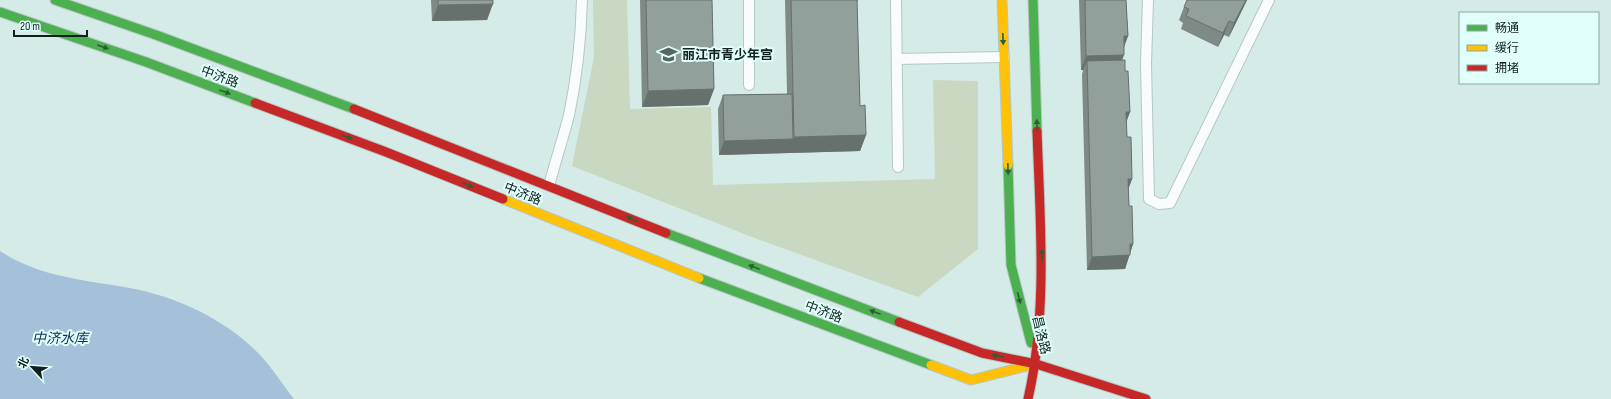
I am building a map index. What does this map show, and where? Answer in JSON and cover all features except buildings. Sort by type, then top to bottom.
[{"type":"street","name":"中济路","points":[[55,0],[156,35],[397,124],[709,250],[982,353],[1036,364],[1146,399]]},
{"type":"street","name":"昌洛路","points":[[1002,0],[1011,265],[1036,364]]},
{"type":"street","name":"昌洛路","points":[[1033,0],[1042,264],[1036,364]]},
{"type":"street","name":"中济路","points":[[0,12],[146,62],[386,152],[698,277],[972,380],[1036,364]]},
{"type":"street","points":[[1028,399],[1036,364]]},
{"type":"lane","points":[[549,186],[574,87],[578,59],[582,0]]},
{"type":"lane","points":[[749,0],[749,85]]},
{"type":"lane","points":[[896,0],[898,167]]},
{"type":"lane","points":[[1148,0],[1146,64],[1150,199],[1159,204],[1170,203],[1268,0]]},
{"type":"lane","points":[[897,59],[1004,57]]},
{"type":"green space","points":[[593,0],[627,0],[630,109],[711,107],[713,185],[935,179],[933,80],[978,81],[978,249],[918,297],[757,239],[572,166],[594,57]]},
{"type":"water","name":"中济水库","points":[[0,251],[30,267],[46,272],[79,280],[148,292],[166,297],[201,312],[233,331],[248,343],[261,356],[294,399],[0,399]]},
{"type":"traffic: fast","points":[[55,0],[156,35],[354,109]]},
{"type":"traffic: fast","points":[[1033,0],[1037,131]]},
{"type":"traffic: fast","points":[[0,12],[146,62],[255,103]]},
{"type":"traffic: fast","points":[[1008,165],[1011,265],[1031,343]]},
{"type":"traffic: fast","points":[[666,233],[899,322]]},
{"type":"traffic: fast","points":[[699,278],[931,365]]},
{"type":"traffic: slow","points":[[1002,0],[1008,165]]},
{"type":"traffic: slow","points":[[503,199],[699,278]]},
{"type":"traffic: slow","points":[[931,365],[971,380],[1031,365]]},
{"type":"traffic: jam","points":[[255,103],[386,152],[503,199]]},
{"type":"traffic: jam","points":[[354,109],[666,233]]},
{"type":"traffic: jam","points":[[1028,399],[1038,333],[1040,299],[1041,232],[1037,131]]},
{"type":"traffic: jam","points":[[899,322],[982,353],[1036,364],[1146,399]]},
{"type":"place","name":"丽江市青少年宫","points":[[669,54]]}]
